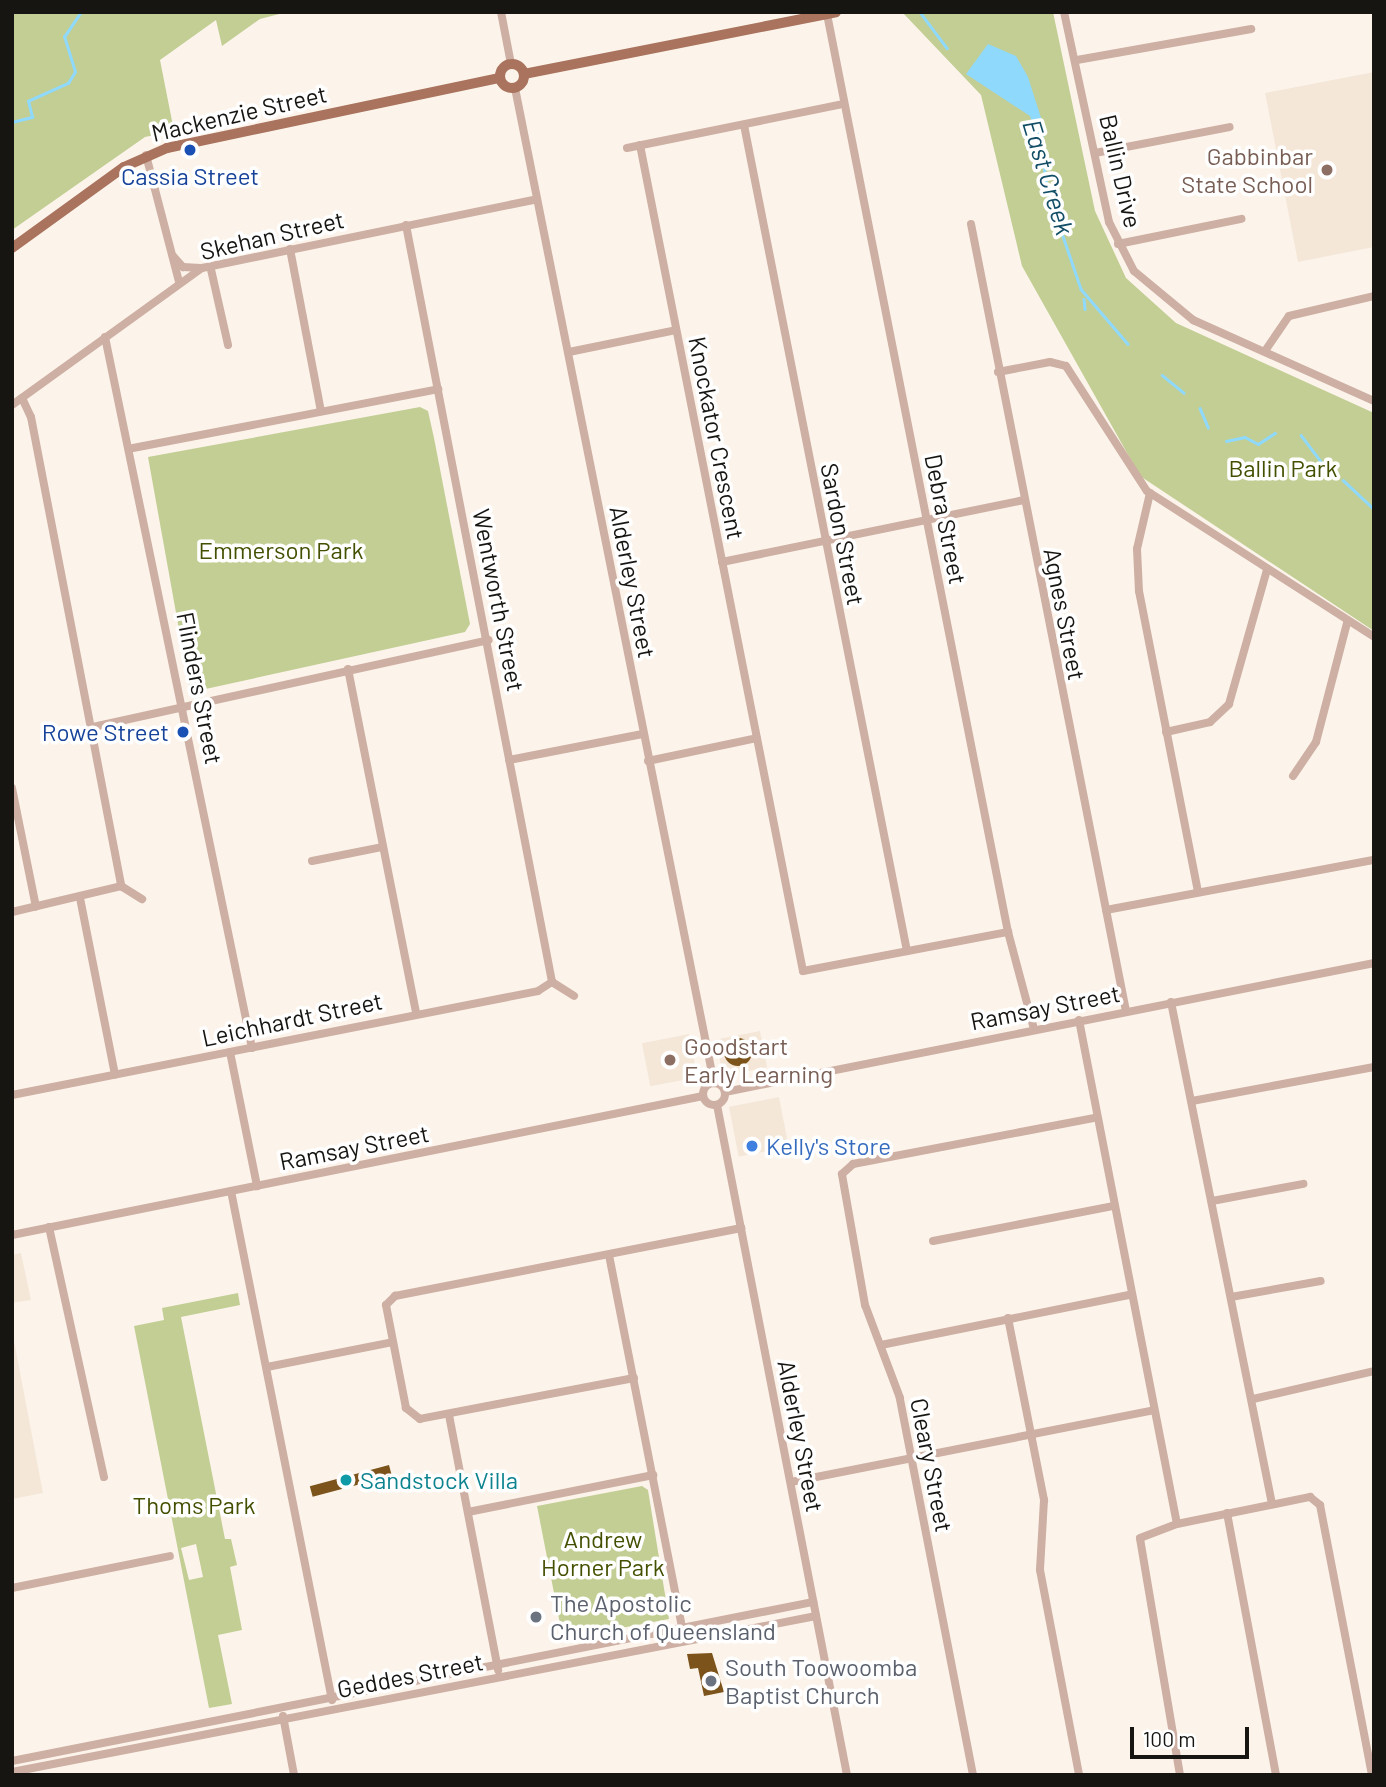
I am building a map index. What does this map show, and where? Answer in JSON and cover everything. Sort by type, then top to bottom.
[{"type":"main road","points":[[524,74],[511,64],[500,78],[515,88],[524,74],[831,13]]},
{"type":"main road","name":"Mackenzie Street","points":[[12,248],[146,155],[500,78]]},
{"type":"street","points":[[501,12],[511,64]]},
{"type":"street","name":"Ballin Drive","points":[[1064,12],[1118,244],[1142,281],[1171,307],[1374,401]]},
{"type":"street","name":"Debra Street","points":[[831,13],[844,104],[1008,932],[1034,1029]]},
{"type":"street","points":[[1077,60],[1251,29]]},
{"type":"street","name":"Alderley Street","points":[[515,88],[714,1083]]},
{"type":"street","points":[[628,148],[844,104]]},
{"type":"street","name":"Sardon Street","points":[[744,125],[907,951]]},
{"type":"street","points":[[1095,153],[1230,127]]},
{"type":"street","name":"Knockator Crescent","points":[[640,145],[803,971]]},
{"type":"street","points":[[146,155],[179,282]]},
{"type":"street","name":"Skehan Street","points":[[12,405],[179,282],[206,267],[537,199]]},
{"type":"street","points":[[1118,244],[1241,219]]},
{"type":"street","name":"Agnes Street","points":[[971,224],[1023,499],[1126,1011]]},
{"type":"street","name":"Wentworth Street","points":[[406,225],[489,640],[552,982]]},
{"type":"street","points":[[290,249],[321,411]]},
{"type":"street","points":[[171,254],[183,267],[206,267],[229,345]]},
{"type":"street","points":[[1265,351],[1289,316],[1374,296]]},
{"type":"street","points":[[569,352],[676,330]]},
{"type":"street","name":"Flinders Street","points":[[105,337],[133,448],[252,1048]]},
{"type":"street","points":[[999,372],[1050,362],[1069,368],[1150,493],[1347,623],[1374,637]]},
{"type":"street","points":[[133,448],[438,389]]},
{"type":"street","points":[[22,398],[31,417],[93,727],[121,886]]},
{"type":"street","points":[[1150,493],[1137,577],[1198,892]]},
{"type":"street","points":[[722,562],[1023,499]]},
{"type":"street","points":[[1167,732],[1210,722],[1229,704],[1267,570]]},
{"type":"street","points":[[1293,776],[1316,742],[1347,623]]},
{"type":"street","points":[[93,727],[489,640]]},
{"type":"street","points":[[348,669],[416,1013]]},
{"type":"street","points":[[509,760],[643,734]]},
{"type":"street","points":[[648,761],[757,738]]},
{"type":"street","points":[[12,788],[36,907]]},
{"type":"street","points":[[312,861],[382,847]]},
{"type":"street","points":[[1106,910],[1374,860]]},
{"type":"street","points":[[12,912],[80,898],[121,886],[142,899]]},
{"type":"street","points":[[80,898],[115,1075]]},
{"type":"street","points":[[799,981],[803,971],[1008,932]]},
{"type":"street","name":"Ramsay Street","points":[[725,1092],[1374,963]]},
{"type":"street","points":[[552,982],[574,996]]},
{"type":"street","name":"Leichhardt Street","points":[[12,1095],[538,991],[552,982]]},
{"type":"street","points":[[1171,1002],[1272,1504]]},
{"type":"street","points":[[1079,1020],[1130,1295],[1177,1524]]},
{"type":"street","points":[[230,1052],[257,1186]]},
{"type":"street","points":[[1192,1101],[1374,1067]]},
{"type":"street","points":[[714,1083],[725,1092],[716,1105],[703,1096],[714,1083]]},
{"type":"street","name":"Ramsay Street","points":[[12,1234],[703,1096]]},
{"type":"street","name":"Alderley Street","points":[[716,1105],[847,1775]]},
{"type":"street","name":"Cleary Street","points":[[973,1775],[912,1458],[881,1345],[865,1305],[842,1183],[845,1167],[1096,1118]]},
{"type":"street","points":[[1212,1201],[1303,1184]]},
{"type":"street","points":[[231,1191],[334,1709]]},
{"type":"street","points":[[933,1241],[1113,1206]]},
{"type":"street","points":[[50,1227],[104,1477]]},
{"type":"street","points":[[634,1378],[423,1419],[406,1408],[393,1342],[389,1300],[741,1228]]},
{"type":"street","points":[[610,1255],[685,1641]]},
{"type":"street","points":[[1231,1297],[1321,1281]]},
{"type":"street","points":[[881,1345],[1130,1295]]},
{"type":"street","points":[[1009,1318],[1044,1500],[1040,1570],[1079,1775]]},
{"type":"street","points":[[267,1367],[393,1342]]},
{"type":"street","points":[[1253,1399],[1374,1371]]},
{"type":"street","points":[[791,1482],[1153,1410]]},
{"type":"street","points":[[449,1415],[500,1677]]},
{"type":"street","points":[[468,1512],[653,1475]]},
{"type":"street","points":[[1180,1775],[1140,1538],[1177,1524],[1316,1497],[1372,1775]]},
{"type":"street","points":[[1227,1513],[1276,1775]]},
{"type":"street","points":[[12,1588],[170,1556]]},
{"type":"street","name":"Geddes Street","points":[[12,1761],[813,1602]]},
{"type":"street","name":"Geddes Street","points":[[12,1772],[816,1616]]},
{"type":"street","points":[[281,1707],[294,1775]]},
{"type":"street","points":[[93,1745],[95,1756]]},
{"type":"shaded area","name":"Gabbinbar State School","points":[[1374,72],[1374,247],[1298,262],[1265,93]]},
{"type":"shaded area","points":[[760,1031],[767,1067],[723,1076],[716,1040]]},
{"type":"shaded area","name":"Goodstart Early Learning","points":[[689,1034],[697,1077],[650,1086],[642,1043]]},
{"type":"shaded area","points":[[779,1097],[789,1147],[739,1157],[729,1107]]},
{"type":"shaded area","points":[[21,1253],[31,1300],[12,1303],[12,1255]]},
{"type":"shaded area","points":[[12,1330],[43,1493],[12,1499]]},
{"type":"green space","points":[[12,12],[287,12],[260,19],[222,46],[216,20],[160,60],[174,131],[145,137],[12,230]]},
{"type":"green space","name":"Ballin Park","points":[[1053,12],[1095,211],[1126,278],[1176,323],[1374,413],[1374,631],[1140,476],[1022,266],[981,95],[903,13]]},
{"type":"green space","name":"Emmerson Park","points":[[420,407],[428,411],[434,438],[470,624],[465,632],[201,690],[189,685],[148,457]]},
{"type":"green space","name":"Thoms Park","points":[[238,1293],[240,1305],[181,1317],[225,1539],[231,1539],[237,1565],[230,1567],[242,1630],[218,1635],[232,1704],[209,1708],[134,1326],[164,1320],[162,1308]],"holes":[[[196,1544],[203,1577],[189,1580],[181,1548]]]},
{"type":"green space","name":"Andrew Horner Park","points":[[642,1486],[648,1490],[669,1619],[563,1639],[537,1506]]},
{"type":"water","points":[[988,44],[1016,56],[1028,77],[1042,121],[1047,168],[1030,116],[966,74]]},
{"type":"building","points":[[738,1038],[748,1042],[752,1052],[748,1062],[738,1066],[728,1062],[724,1052],[728,1042]]},
{"type":"building","name":"Sandstock Villa","points":[[389,1465],[392,1476],[313,1497],[310,1486]]},
{"type":"building","name":"South Toowoomba Baptist Church","points":[[712,1653],[724,1692],[704,1696],[698,1668],[690,1669],[687,1654]]},
{"type":"waterway","name":"East Creek","points":[[12,122],[32,117],[28,101],[68,83],[75,72],[64,37],[81,12]]},
{"type":"waterway","name":"East Creek","points":[[920,12],[947,48]]},
{"type":"waterway","name":"East Creek","points":[[1043,158],[1048,192],[1081,289],[1128,344]]},
{"type":"waterway","points":[[1084,299],[1085,309]]},
{"type":"waterway","name":"East Creek","points":[[1162,375],[1184,393]]},
{"type":"waterway","name":"East Creek","points":[[1200,408],[1208,427]]},
{"type":"waterway","name":"East Creek","points":[[1226,441],[1245,437],[1258,444],[1275,433]]},
{"type":"waterway","name":"East Creek","points":[[1301,435],[1324,465]]},
{"type":"waterway","name":"East Creek","points":[[1343,480],[1374,509]]},
{"type":"place","name":"Cassia Street","points":[[190,150]]},
{"type":"place","name":"Gabbinbar State School","points":[[1327,170]]},
{"type":"place","name":"Rowe Street","points":[[183,732]]},
{"type":"place","name":"Goodstart Early Learning","points":[[670,1060]]},
{"type":"place","name":"Kelly's Store","points":[[752,1146]]},
{"type":"place","name":"Sandstock Villa","points":[[346,1480]]},
{"type":"place","name":"The Apostolic Church of Queensland","points":[[536,1617]]},
{"type":"place","name":"South Toowoomba Baptist Church","points":[[711,1681]]}]
